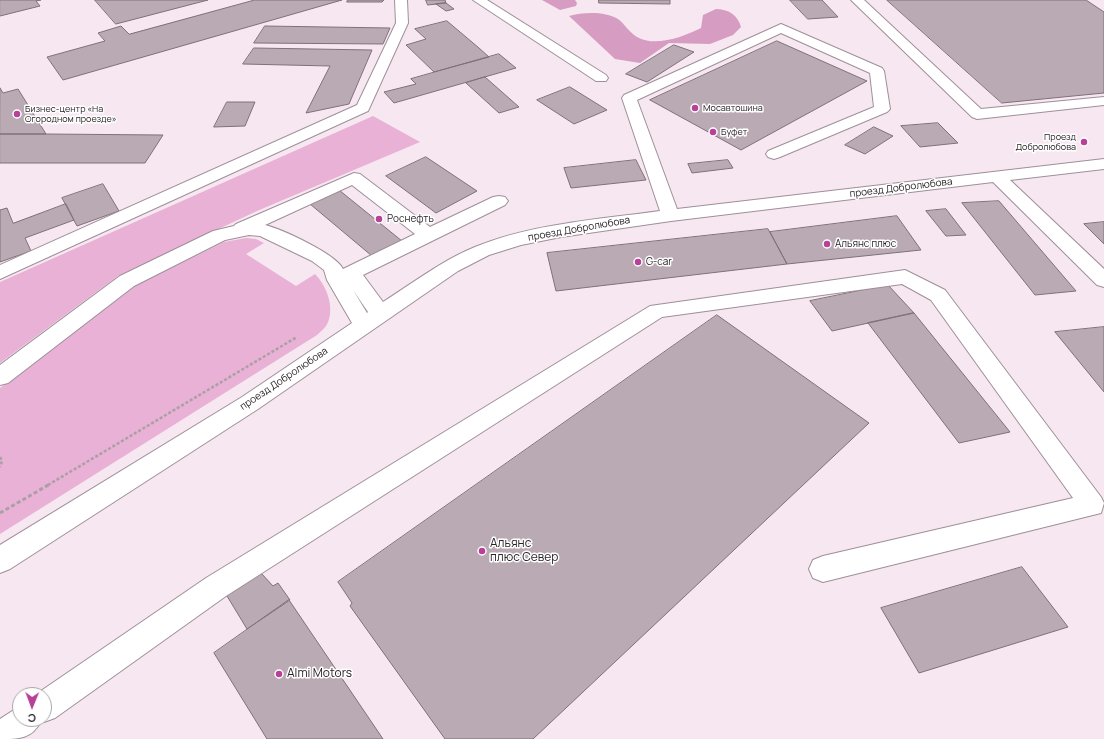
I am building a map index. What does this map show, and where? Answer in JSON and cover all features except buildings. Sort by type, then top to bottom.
[{"type":"street","points":[[0,272],[363,108],[402,24],[401,0]]},
{"type":"street","points":[[479,0],[600,78]]},
{"type":"street","points":[[857,0],[977,114],[1104,101]]},
{"type":"street","points":[[671,214],[664,199],[629,98],[781,28],[877,71],[882,109],[774,154]]},
{"type":"street","name":"проезд Добролюбова","points":[[0,560],[250,403],[363,324],[451,266],[482,251],[518,240],[561,230],[671,214],[1104,164]]},
{"type":"street","points":[[997,177],[1104,280]]},
{"type":"street","points":[[0,377],[127,281],[220,235],[234,231],[354,178],[428,235]]},
{"type":"street","points":[[344,277],[499,201]]},
{"type":"street","points":[[234,231],[249,229],[264,230],[319,256],[344,277],[380,313]]},
{"type":"street","points":[[344,277],[363,324]]},
{"type":"street","points":[[52,700],[216,587],[657,311],[905,277],[938,295],[1092,505],[823,569]]},
{"type":"street","points":[[0,738],[15,727]]},
{"type":"path","points":[[0,513],[302,334]]},
{"type":"path","points":[[0,457],[2,461],[0,467]]},
{"type":"shaded area","points":[[542,0],[575,0],[577,3],[576,6],[560,10]]},
{"type":"shaded area","points":[[716,9],[725,10],[738,19],[741,27],[733,35],[710,44],[669,43],[640,63],[615,59],[569,16],[587,13],[600,13],[613,16],[618,19],[630,32],[639,38],[662,41],[679,37],[701,28],[703,15]]},
{"type":"shaded area","points":[[373,116],[420,142],[257,211],[118,276],[0,363],[0,282]]},
{"type":"shaded area","points":[[246,238],[256,239],[264,243],[246,254],[296,286],[315,274],[323,285],[329,298],[330,313],[329,320],[325,327],[317,335],[0,534],[0,388],[135,286],[224,242]]},
{"type":"place","name":"Мосавтошина","points":[[695,108]]},
{"type":"place","name":"Бизнес-центр «На Огородном проезде»","points":[[17,114]]},
{"type":"place","name":"Буфет","points":[[713,132]]},
{"type":"place","name":"Проезд Добролюбова","points":[[1084,142]]},
{"type":"place","name":"Роснефть","points":[[379,219]]},
{"type":"place","name":"Альянс плюс","points":[[827,244]]},
{"type":"place","name":"G-car","points":[[638,262]]},
{"type":"place","name":"Альянс плюс Север","points":[[482,551]]},
{"type":"place","name":"Almi Motors","points":[[279,674]]}]
